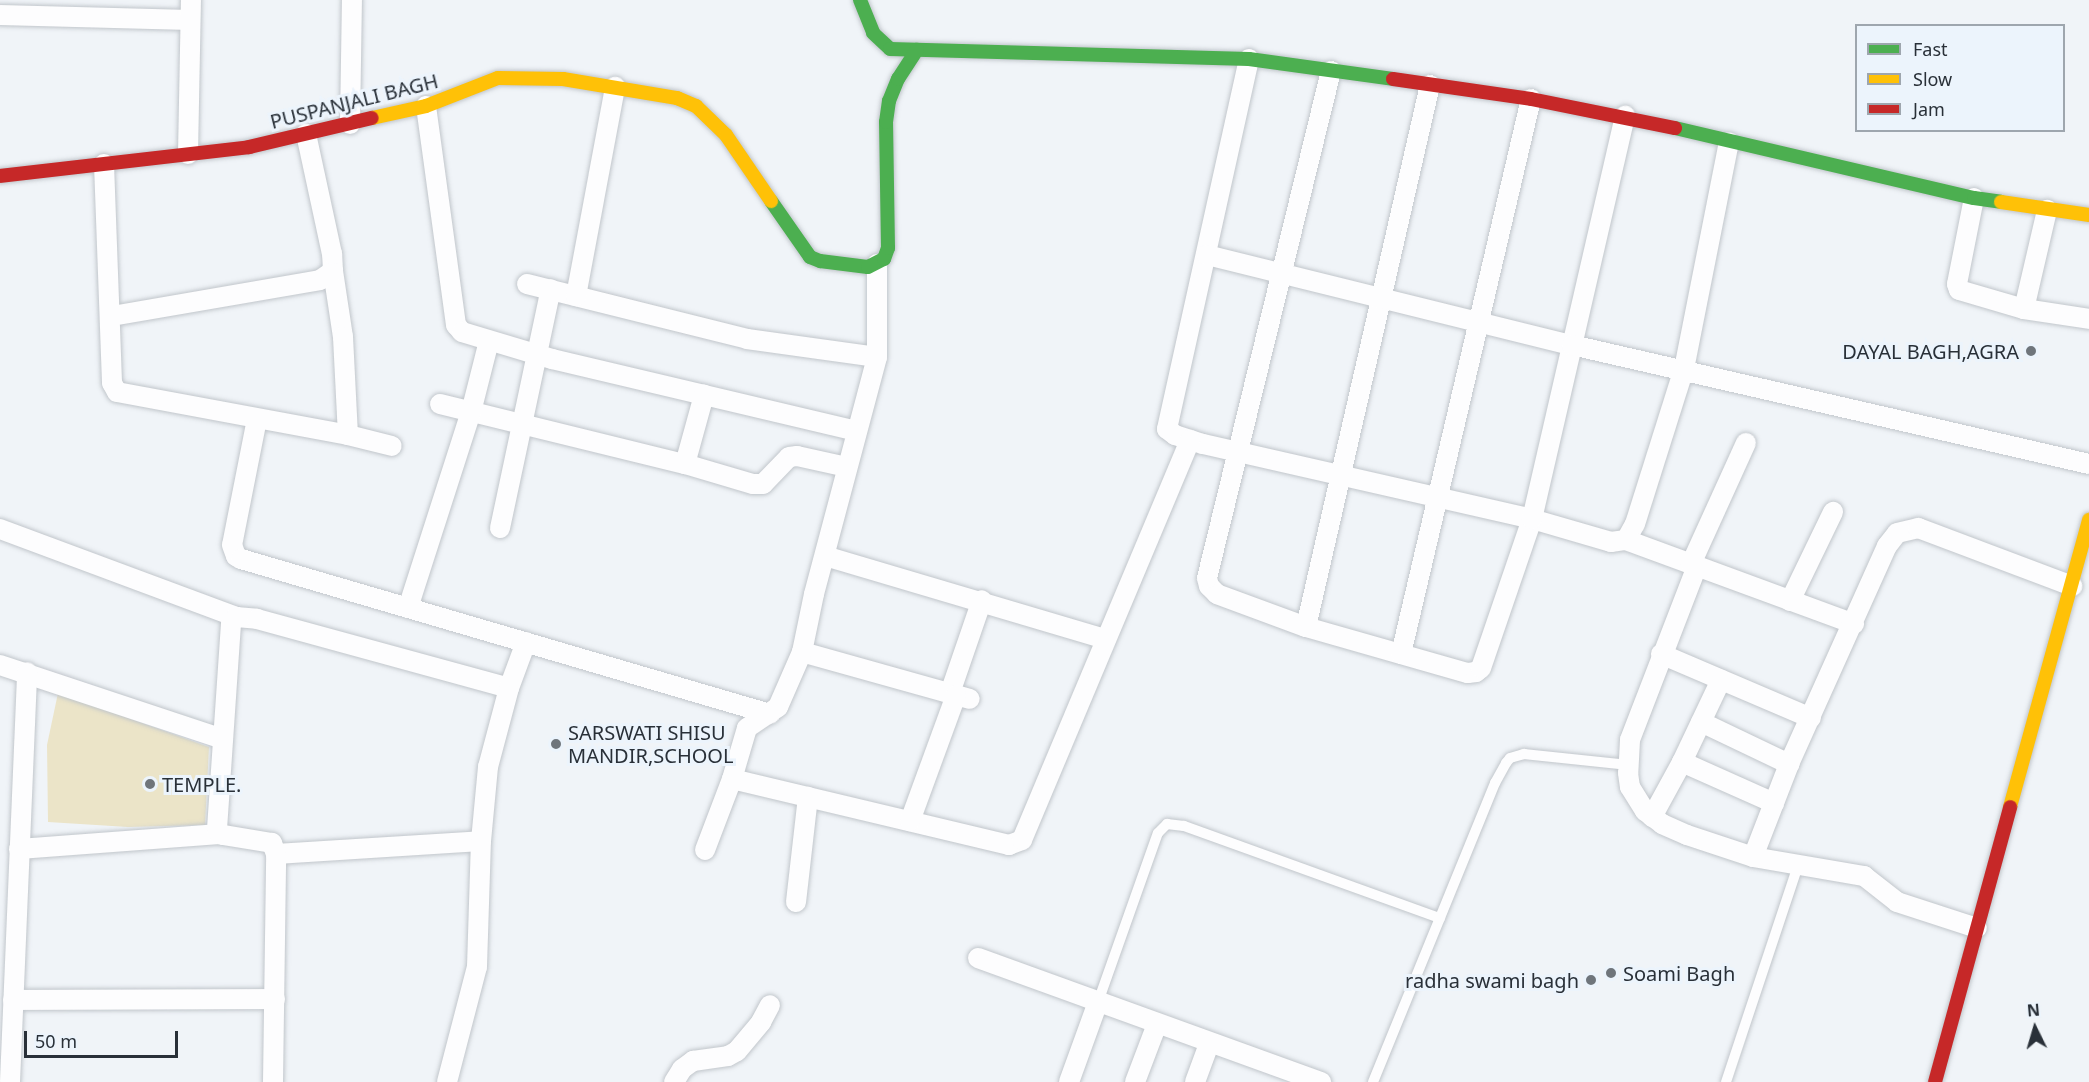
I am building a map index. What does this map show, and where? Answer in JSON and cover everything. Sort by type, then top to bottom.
[{"type":"street","points":[[188,154],[190,0]]},
{"type":"street","points":[[350,124],[352,0]]},
{"type":"street","points":[[860,0],[867,22],[881,43],[890,49],[1250,59],[1531,99],[1625,116],[1974,198],[2089,215]]},
{"type":"street","points":[[0,15],[37,8],[190,20]]},
{"type":"street","points":[[705,850],[732,779],[747,728],[770,714],[783,698],[802,652],[847,467],[877,357],[877,264],[884,259],[888,248],[886,122],[889,101],[898,78],[917,50]]},
{"type":"street","points":[[1250,59],[1167,424],[1170,433],[1190,440],[1342,474],[1437,499],[1532,519],[1611,542],[1626,540],[1854,624]]},
{"type":"street","points":[[1330,71],[1207,578],[1209,586],[1217,594],[1306,627],[1468,673],[1479,671],[1532,519],[1625,116]]},
{"type":"street","name":"PUSPANJALI BAGH","points":[[0,176],[249,147],[426,106],[498,78],[563,79],[677,98],[709,116],[748,165],[810,257],[850,266],[877,264]]},
{"type":"street","points":[[1306,627],[1430,85]]},
{"type":"street","points":[[576,296],[615,87]]},
{"type":"street","points":[[1401,654],[1531,99]]},
{"type":"street","points":[[426,106],[456,325],[468,335],[537,355],[857,430]]},
{"type":"street","points":[[306,134],[333,263],[343,337],[348,435]]},
{"type":"street","points":[[1626,540],[1635,524],[1684,369],[1729,142]]},
{"type":"street","points":[[104,164],[112,316],[112,383],[117,392],[348,435],[392,446]]},
{"type":"street","points":[[1974,198],[1957,284],[1959,290],[2025,309],[2089,319]]},
{"type":"street","points":[[2025,309],[2048,210]]},
{"type":"street","points":[[1207,255],[1382,296],[1572,345],[2089,464]]},
{"type":"street","points":[[112,316],[320,280],[333,271]]},
{"type":"street","points":[[527,284],[747,339],[877,357]]},
{"type":"street","points":[[500,528],[551,290]]},
{"type":"street","points":[[408,608],[471,412],[489,341]]},
{"type":"street","points":[[685,464],[704,394]]},
{"type":"street","points":[[440,404],[524,423],[758,484],[767,481],[789,457],[797,456],[847,467]]},
{"type":"street","points":[[257,418],[232,545],[236,556],[252,563],[770,714]]},
{"type":"street","points":[[732,779],[1010,845],[1022,840],[1190,440]]},
{"type":"street","points":[[1746,443],[1694,565],[1630,740],[1628,765],[1630,787],[1637,800],[1652,817],[1687,835],[1753,857],[1864,876],[1897,902],[1977,928]]},
{"type":"street","points":[[1790,601],[1833,512]]},
{"type":"street","points":[[1935,1082],[2089,520]]},
{"type":"street","points":[[1753,857],[1789,765],[1887,546],[1897,533],[1906,529],[1918,528],[2072,586]]},
{"type":"street","points":[[0,529],[236,617],[257,619],[509,688]]},
{"type":"street","points":[[825,556],[981,600],[1106,639]]},
{"type":"street","points":[[910,821],[959,695],[981,600]]},
{"type":"street","points":[[219,834],[229,632],[236,617]]},
{"type":"street","points":[[447,1082],[477,967],[481,841],[488,767],[509,688],[526,642]]},
{"type":"street","points":[[802,652],[959,695]]},
{"type":"street","points":[[1661,654],[1811,718]]},
{"type":"street","points":[[0,664],[222,739]]},
{"type":"street","points":[[9,1082],[27,672]]},
{"type":"street","points":[[1652,817],[1682,762],[1720,680]]},
{"type":"street","points":[[1701,722],[1789,765]]},
{"type":"street","points":[[1682,762],[1774,803]]},
{"type":"street","points":[[796,902],[808,797]]},
{"type":"street","points":[[19,849],[219,834],[272,843],[276,854],[273,1082]]},
{"type":"street","points":[[276,854],[481,841]]},
{"type":"street","points":[[978,958],[1209,1044],[1274,1074],[1321,1082]]},
{"type":"street","points":[[13,1000],[274,999]]},
{"type":"street","points":[[1070,1082],[1098,1002]]},
{"type":"street","points":[[674,1082],[681,1069],[693,1061],[728,1056],[737,1051],[761,1022],[770,1005]]},
{"type":"street","points":[[1135,1082],[1157,1024]]},
{"type":"street","points":[[1195,1082],[1209,1044]]},
{"type":"lane","points":[[1373,1082],[1495,783],[1510,758],[1524,754],[1628,765]]},
{"type":"lane","points":[[1098,1002],[1158,833],[1167,824],[1184,826],[1440,918]]},
{"type":"lane","points":[[1726,1082],[1798,866]]},
{"type":"shaded area","points":[[58,693],[209,747],[205,825],[128,827],[48,822],[47,745]]},
{"type":"traffic: fast","points":[[860,0],[873,33],[890,49],[1249,59],[1393,79]]},
{"type":"traffic: fast","points":[[771,201],[810,257],[820,261],[868,267],[884,259],[888,248],[886,122],[889,101],[898,79],[917,50]]},
{"type":"traffic: fast","points":[[1675,128],[1974,198],[2001,202]]},
{"type":"traffic: slow","points":[[372,118],[426,106],[498,78],[563,79],[677,98],[696,106],[726,135],[771,201]]},
{"type":"traffic: slow","points":[[2001,202],[2089,215]]},
{"type":"traffic: slow","points":[[2010,807],[2089,520]]},
{"type":"traffic: jam","points":[[1393,79],[1531,99],[1675,128]]},
{"type":"traffic: jam","points":[[0,176],[249,147],[372,118]]},
{"type":"traffic: jam","points":[[1935,1082],[2010,807]]},
{"type":"place","name":"DAYAL BAGH,AGRA","points":[[2031,351]]},
{"type":"place","name":"SARSWATI SHISU MANDIR,SCHOOL","points":[[556,744]]},
{"type":"place","name":"TEMPLE.","points":[[150,784]]},
{"type":"place","name":"Soami Bagh","points":[[1611,973]]},
{"type":"place","name":"radha swami bagh","points":[[1591,980]]}]
